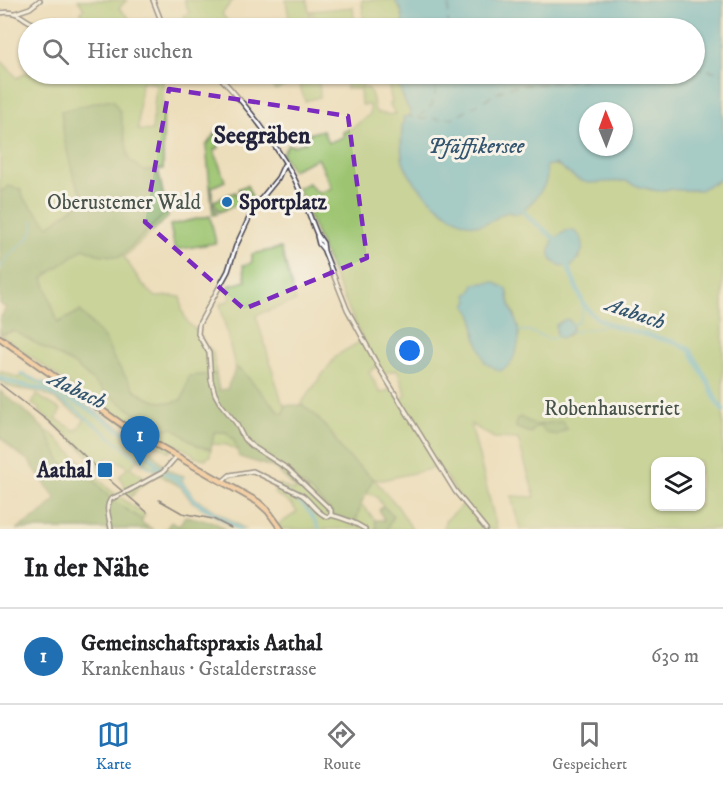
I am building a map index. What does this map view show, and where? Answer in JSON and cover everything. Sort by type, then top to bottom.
[{"type":"main road","points":[[0,338],[99,410],[138,435],[261,504],[281,529]]},
{"type":"street","points":[[0,13],[15,13],[30,8],[40,0]]},
{"type":"street","points":[[153,0],[160,18]]},
{"type":"street","points":[[15,13],[23,18]]},
{"type":"street","points":[[226,84],[260,122],[286,164],[317,234],[322,240],[324,251],[348,309],[378,366],[455,491],[486,529]]},
{"type":"street","points":[[286,164],[252,212],[236,246],[228,271],[197,331],[209,353],[210,377],[215,394],[236,423],[244,439],[288,469],[331,510],[331,515]]},
{"type":"street","points":[[111,529],[107,506],[111,499],[163,472],[177,456]]},
{"type":"street","points":[[222,482],[230,475],[253,471],[302,495],[323,516],[331,515],[349,520],[365,529]]},
{"type":"highlighted area","points":[[169,89],[348,116],[367,258],[244,309],[145,222]]},
{"type":"green space","points":[[78,0],[127,0],[119,8],[129,18],[84,18],[81,12],[84,9]]},
{"type":"green space","points":[[184,0],[233,0],[222,14],[225,18],[184,18],[183,16],[189,13]]},
{"type":"green space","points":[[286,0],[307,0],[310,18],[289,18]]},
{"type":"green space","points":[[362,0],[396,0],[403,15],[403,18],[363,18]]},
{"type":"green space","points":[[353,7],[354,18],[314,18],[311,11]]},
{"type":"green space","points":[[0,59],[18,77],[18,84],[141,84],[138,130],[152,131],[156,84],[163,84],[163,169],[144,171],[129,160],[125,139],[64,138],[74,178],[85,199],[49,226],[24,199],[20,189],[0,191]]},
{"type":"green space","points":[[270,84],[289,84],[275,90]]},
{"type":"green space","points":[[299,84],[319,84],[320,97],[305,101]]},
{"type":"green space","name":"Robenhauserriet","points":[[346,84],[362,84],[362,88],[368,88],[375,111],[396,114],[389,104],[392,103],[388,84],[400,84],[410,111],[402,124],[401,149],[404,165],[419,187],[445,212],[509,212],[513,214],[527,207],[534,200],[545,184],[546,166],[551,165],[556,165],[574,177],[585,181],[625,181],[654,190],[698,190],[723,178],[723,529],[520,529],[511,496],[535,497],[518,439],[494,438],[471,424],[497,529],[444,529],[445,521],[464,504],[439,467],[382,480],[374,479],[398,507],[412,529],[387,529],[393,515],[376,496],[366,493],[373,479],[343,452],[331,433],[314,414],[302,405],[337,355],[363,340],[298,188],[309,183],[314,190],[320,193],[332,188],[318,158],[292,170],[282,154],[288,144],[293,146],[306,142],[304,135],[323,130],[328,143],[343,137],[343,132],[370,114],[370,105],[361,105],[360,89],[346,89]],"holes":[[[566,232],[582,240],[580,258],[563,267],[556,264],[551,249],[555,239]],[[507,289],[516,317],[476,337],[473,316],[466,306],[469,301]],[[564,320],[572,329],[570,334],[562,338],[556,332],[556,325]],[[377,366],[382,374],[397,370],[406,395],[400,400],[391,389],[381,393],[369,372]]]},
{"type":"green space","name":"Oberustemer Wald","points":[[113,100],[120,112],[129,160],[144,171],[158,169],[167,212],[120,257],[97,254],[84,248],[43,278],[58,323],[80,311],[105,340],[115,361],[135,390],[156,401],[171,403],[181,400],[189,376],[216,374],[219,390],[227,389],[235,367],[242,371],[280,413],[284,413],[285,405],[302,405],[314,414],[331,433],[343,452],[373,479],[355,523],[331,515],[332,513],[303,484],[296,489],[275,468],[239,457],[234,440],[226,432],[214,432],[211,449],[198,446],[173,428],[162,429],[155,422],[139,416],[105,392],[75,365],[14,331],[0,334],[0,319],[6,308],[0,304],[0,191],[8,186],[20,189],[24,199],[49,226],[85,199],[74,178],[64,138],[61,111]]},
{"type":"green space","points":[[216,132],[219,148],[214,150],[225,181],[212,187],[212,201],[217,214],[213,215],[206,146]]},
{"type":"green space","points":[[247,185],[253,200],[248,207],[245,206],[238,189]]},
{"type":"green space","name":"Sportplatz","points":[[235,192],[240,204],[219,212],[214,201]]},
{"type":"green space","points":[[167,212],[168,217],[124,257],[143,285],[156,297],[181,297],[182,310],[188,323],[197,331],[206,347],[213,352],[216,374],[189,376],[184,396],[173,403],[149,399],[135,389],[118,369],[101,336],[80,311],[58,323],[43,278],[84,248],[97,254],[120,257]]},
{"type":"green space","points":[[210,216],[216,243],[175,250],[170,225]]},
{"type":"green space","points":[[281,248],[296,301],[256,315],[282,402],[285,405],[284,413],[280,413],[242,371],[235,367],[220,304],[230,300],[228,286],[246,281],[243,265],[250,264],[252,254]]},
{"type":"green space","points":[[14,331],[75,365],[105,392],[139,416],[155,422],[162,429],[173,428],[198,446],[211,449],[210,456],[206,459],[194,457],[192,453],[175,444],[170,452],[144,438],[147,433],[139,428],[137,432],[101,408],[1,335]]},
{"type":"green space","points":[[0,371],[19,378],[22,374],[47,384],[50,389],[60,390],[141,440],[169,471],[184,476],[182,481],[196,499],[245,529],[236,529],[191,501],[181,487],[138,458],[131,468],[143,476],[147,482],[141,485],[131,497],[125,491],[124,483],[119,477],[128,467],[110,456],[99,466],[32,404],[37,395],[61,410],[56,419],[76,431],[85,419],[45,394],[6,385],[0,381]]},
{"type":"green space","points":[[0,391],[45,430],[62,464],[78,474],[89,475],[111,499],[152,529],[17,529],[42,513],[56,499],[29,461],[0,437]]},
{"type":"green space","points":[[520,417],[536,425],[563,421],[567,429],[557,435],[546,433],[540,426],[534,428],[531,433],[516,428],[516,420]]},
{"type":"green space","points":[[45,430],[51,433],[109,489],[145,515],[142,520],[111,499],[99,486],[62,464]]},
{"type":"green space","points":[[214,432],[226,432],[234,440],[238,451],[227,445],[212,444]]},
{"type":"green space","points":[[279,484],[294,491],[303,484],[357,518],[361,504],[375,520],[377,529],[281,529],[278,525],[297,512],[292,505],[274,493]]},
{"type":"green space","points":[[383,506],[393,516],[387,529],[377,529],[375,520],[384,520],[379,510]]},
{"type":"green space","points":[[185,516],[214,522],[226,529],[166,529],[171,522],[179,526]]},
{"type":"water","name":"Pfäffikersee","points":[[396,0],[723,0],[723,178],[700,190],[658,191],[626,181],[588,183],[577,179],[556,164],[546,166],[546,181],[540,192],[517,214],[505,213],[487,223],[478,225],[457,219],[445,212],[423,192],[407,171],[401,147],[402,124],[404,123],[403,117],[409,116],[410,111],[400,84],[705,84],[705,18],[403,18]]},
{"type":"water","points":[[573,230],[582,240],[583,248],[580,254],[572,266],[556,264],[550,255],[552,241],[566,231]]},
{"type":"water","points":[[494,282],[507,289],[519,336],[512,360],[500,371],[485,363],[476,337],[473,316],[466,306],[469,301],[467,295],[472,291],[474,284]]},
{"type":"water","points":[[566,319],[573,325],[571,332],[562,338],[557,337],[556,325]]},
{"type":"waterway","name":"Aabach","points":[[521,206],[527,215],[559,243]]},
{"type":"waterway","points":[[0,269],[9,256],[31,235],[33,220]]},
{"type":"waterway","name":"Aabach","points":[[565,260],[583,303],[598,319],[614,326],[677,343],[690,350],[723,410]]},
{"type":"waterway","points":[[573,325],[582,315],[583,303]]},
{"type":"waterway","points":[[571,332],[609,325]]},
{"type":"waterway","points":[[519,331],[529,331],[549,339],[557,337]]},
{"type":"waterway","points":[[21,374],[47,385],[50,394],[75,409],[148,466],[160,468]]},
{"type":"waterway","name":"Aabach","points":[[0,378],[56,392],[89,409],[136,441],[161,469]]},
{"type":"waterway","name":"Aabach","points":[[166,473],[182,484],[195,501],[240,529]]},
{"type":"waterway","name":"Aabach","points":[[168,474],[183,478]]},
{"type":"waterway","points":[[281,489],[302,504],[319,529]]},
{"type":"ferry route","points":[[448,18],[449,0]]},
{"type":"ferry route","points":[[705,69],[723,73]]},
{"type":"ferry route","points":[[437,84],[432,105],[419,117],[409,116],[422,119],[452,118],[508,87],[537,84]]},
{"type":"railway","points":[[0,384],[48,421],[147,512]]},
{"type":"railway","points":[[159,500],[182,513],[213,519],[231,528]]},
{"type":"place","name":"Sportplatz","points":[[227,202]]},
{"type":"place","name":"Gemeinschaftspraxis Aathal","points":[[140,466]]},
{"type":"place","name":"Aathal","points":[[105,470]]},
{"type":"district","name":"Seegräben","points":[[262,135]]}]
